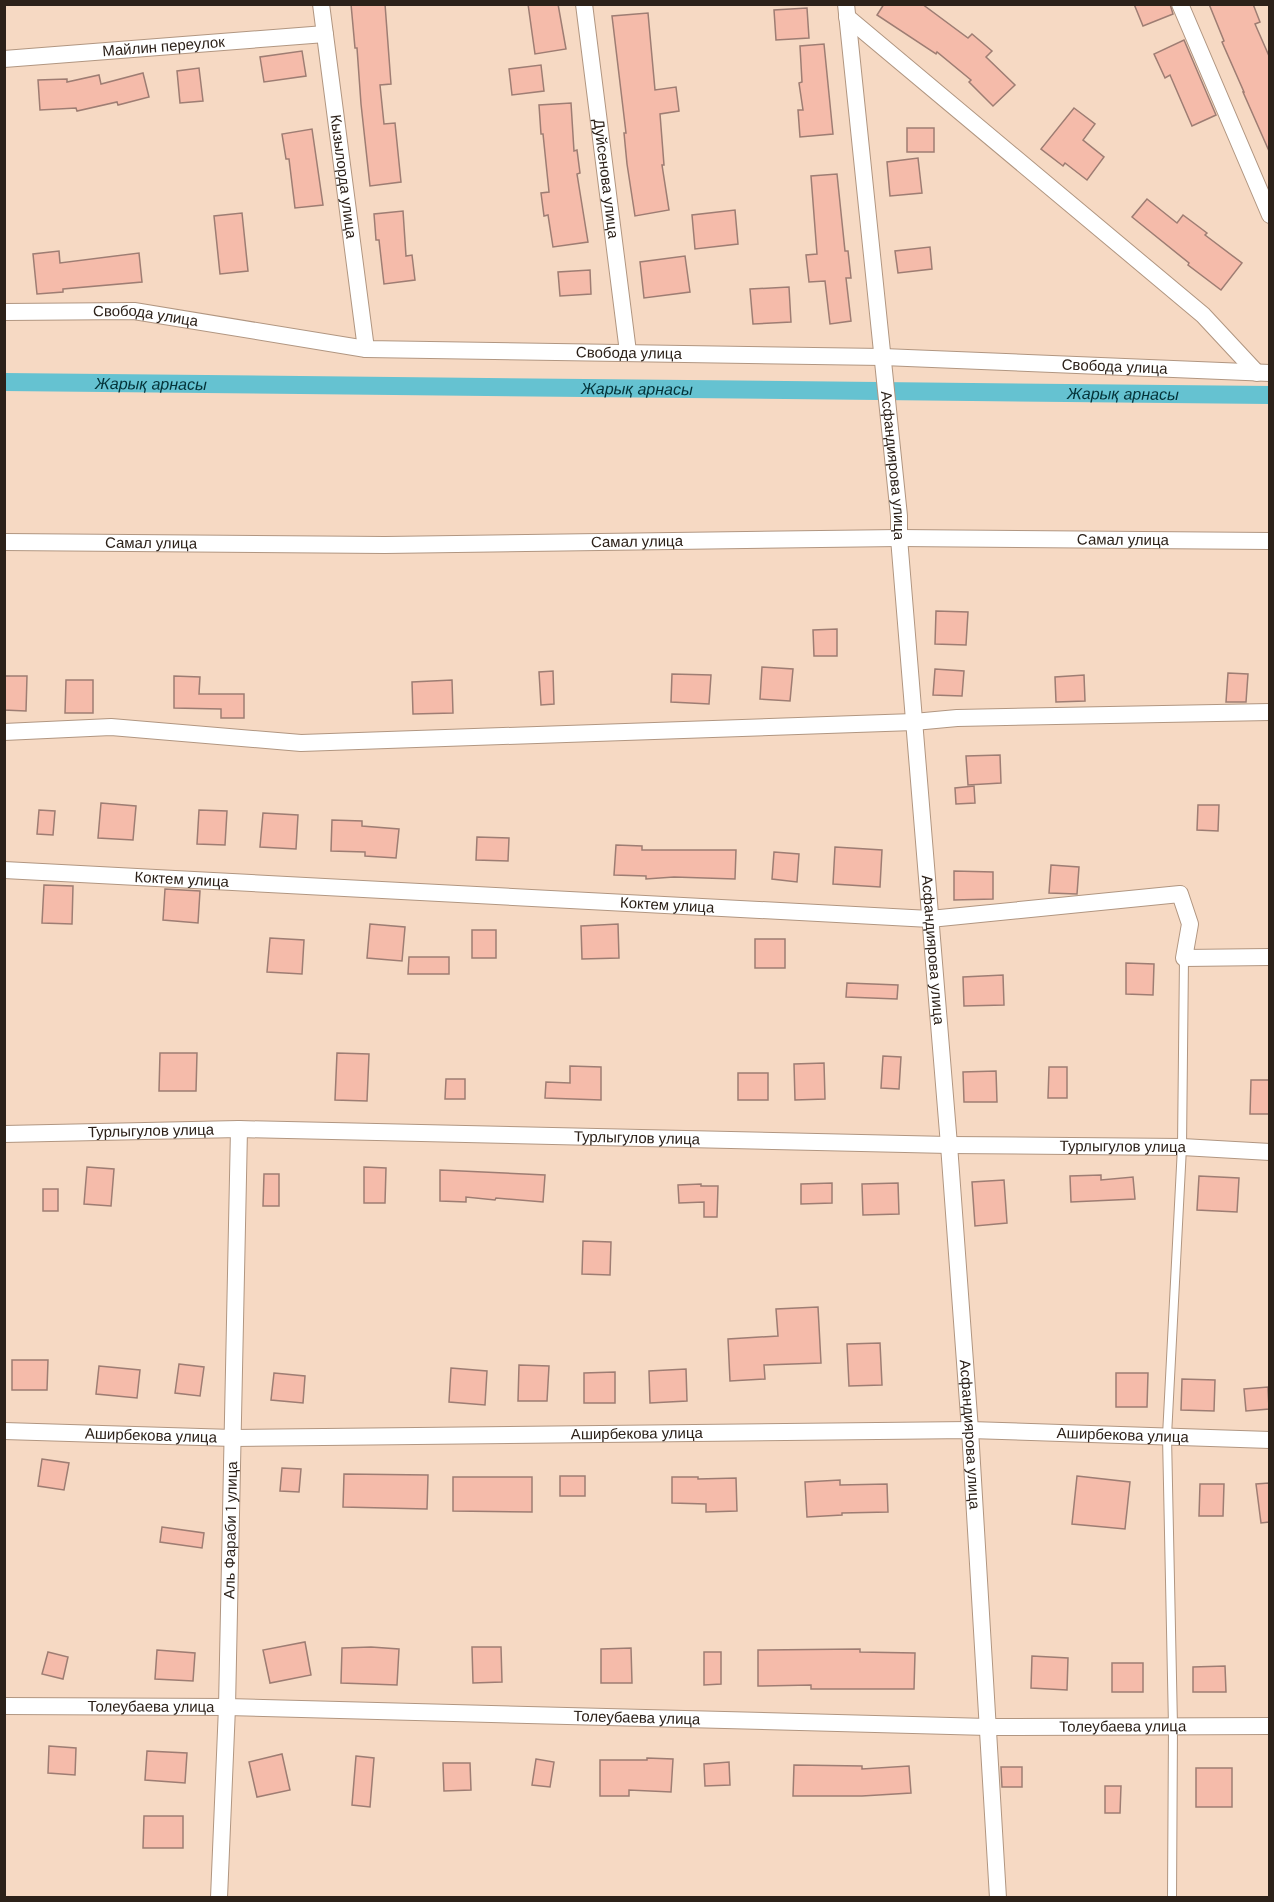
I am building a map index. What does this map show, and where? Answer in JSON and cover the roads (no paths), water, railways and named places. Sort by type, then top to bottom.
[{"type":"street","name":"Кызылорда улица","points":[[321,4],[366,349]]},
{"type":"street","name":"Дуйсенова улица","points":[[585,4],[627,352]]},
{"type":"street","points":[[1180,4],[1269,215]]},
{"type":"street","name":"Свобода улица","points":[[846,11],[1203,315],[1263,373]]},
{"type":"street","name":"Асфандиярова улица","points":[[846,11],[899,516],[970,1430],[998,1898]]},
{"type":"street","name":"Майлин переулок","points":[[4,59],[325,34]]},
{"type":"street","name":"Свобода улица","points":[[4,312],[134,311],[366,349],[883,357],[1263,373]]},
{"type":"street","name":"Самал улица","points":[[4,542],[385,545],[899,538],[1269,540]]},
{"type":"street","points":[[4,732],[111,727],[301,743],[914,722],[957,718],[1269,712]]},
{"type":"street","name":"Коктем улица","points":[[4,870],[930,919],[1180,894],[1190,924],[1184,958]]},
{"type":"street","points":[[1184,958],[1269,957]]},
{"type":"street","name":"Турлыгулов улица","points":[[4,1134],[239,1129],[949,1145],[1182,1147],[1269,1152]]},
{"type":"street","name":"Аль Фараби 1 улица","points":[[219,1898],[227,1707],[239,1129]]},
{"type":"street","name":"Аширбекова улица","points":[[4,1431],[233,1438],[970,1430],[1269,1440]]},
{"type":"street","name":"Толеубаева улица","points":[[4,1706],[227,1707],[988,1727],[1269,1726]]},
{"type":"lane","points":[[1172,1898],[1173,1726],[1167,1436],[1182,1147],[1184,958]]},
{"type":"waterway","name":"Жарық арнасы","points":[[4,382],[1270,395]]}]
